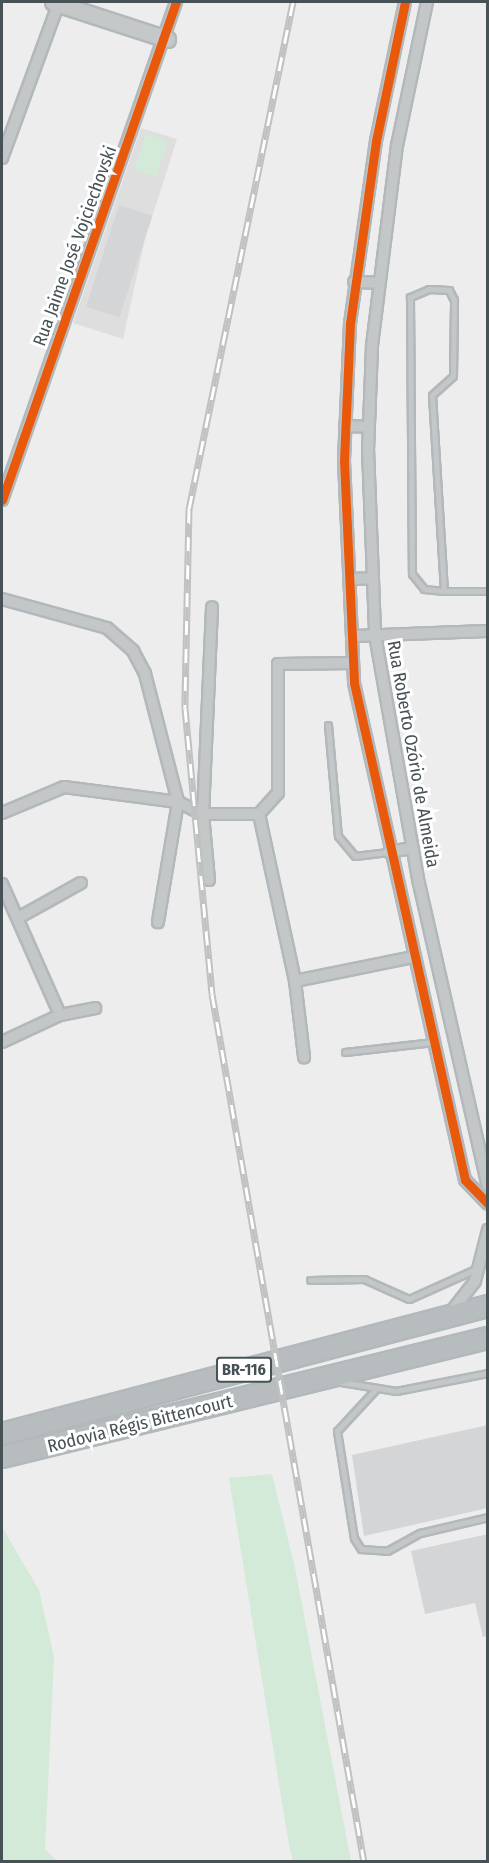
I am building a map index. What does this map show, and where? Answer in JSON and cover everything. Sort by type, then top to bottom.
[{"type":"highway","name":"Rodovia Régis Bittencourt","points":[[2,1434],[488,1306]]},
{"type":"highway","name":"Rodovia Régis Bittencourt","points":[[2,1457],[488,1338]]},
{"type":"street","points":[[2,158],[57,2],[167,39]]},
{"type":"street","name":"Rua Jaime José Vojciechovski","points":[[2,500],[167,39],[176,2]]},
{"type":"street","points":[[405,2],[376,141],[354,282],[345,426],[353,663],[389,852],[465,1180],[488,1204]]},
{"type":"street","name":"Rua Roberto Ozório de Almeida","points":[[427,2],[397,145],[378,283],[368,427],[375,635],[412,848],[488,1186]]},
{"type":"street","points":[[376,141],[397,145]]},
{"type":"street","points":[[368,190],[389,194]]},
{"type":"street","points":[[354,282],[378,283]]},
{"type":"street","points":[[345,426],[368,427]]},
{"type":"street","points":[[350,579],[373,578]]},
{"type":"street","points":[[2,599],[107,628],[133,651],[145,674],[177,802],[158,922]]},
{"type":"street","points":[[209,880],[203,814],[212,607]]},
{"type":"street","points":[[352,636],[488,631]]},
{"type":"street","points":[[2,813],[64,787],[177,802],[203,814],[258,814],[278,793],[278,664],[353,663]]},
{"type":"street","points":[[258,814],[295,981],[304,1058]]},
{"type":"street","points":[[389,852],[412,848]]},
{"type":"street","points":[[18,918],[81,883]]},
{"type":"street","points":[[2,884],[60,1016]]},
{"type":"street","points":[[295,981],[413,957]]},
{"type":"street","points":[[2,1042],[60,1016],[95,1008]]},
{"type":"street","points":[[433,1042],[454,1039]]},
{"type":"street","points":[[446,1317],[468,1294],[479,1268],[488,1230]]},
{"type":"street","points":[[2,1465],[38,1450]]},
{"type":"lane","points":[[444,591],[432,395],[453,376],[454,300],[448,290],[429,289],[410,297],[412,574],[424,589],[444,591],[488,591]]},
{"type":"lane","points":[[328,724],[338,836],[355,856],[389,852]]},
{"type":"lane","points":[[345,1052],[433,1042]]},
{"type":"lane","points":[[310,1280],[364,1279],[409,1299],[479,1268]]},
{"type":"lane","points":[[322,1377],[375,1390],[488,1373]]},
{"type":"lane","points":[[375,1390],[338,1431],[354,1538],[361,1550],[387,1551],[420,1533],[488,1517]]},
{"type":"shaded area","points":[[141,128],[177,139],[145,239],[123,339],[73,323]]},
{"type":"green space","points":[[146,134],[168,141],[156,177],[134,170]]},
{"type":"green space","points":[[272,1474],[295,1568],[351,1861],[293,1861],[289,1845],[229,1478]]},
{"type":"green space","points":[[2,1527],[39,1590],[54,1657],[45,1849],[57,1861],[2,1861]]},
{"type":"building","points":[[119,205],[152,216],[119,318],[86,307]]},
{"type":"building","points":[[488,1425],[488,1508],[364,1536],[352,1455]]},
{"type":"building","points":[[488,1534],[488,1636],[483,1637],[475,1603],[425,1614],[411,1551]]},
{"type":"railway","points":[[293,2],[189,509],[185,708],[212,994],[364,1862]]},
{"type":"cycle path","points":[[2,500],[176,2]]},
{"type":"cycle path","points":[[405,2],[376,141],[350,323],[344,461],[354,683],[465,1180],[488,1204]]}]
